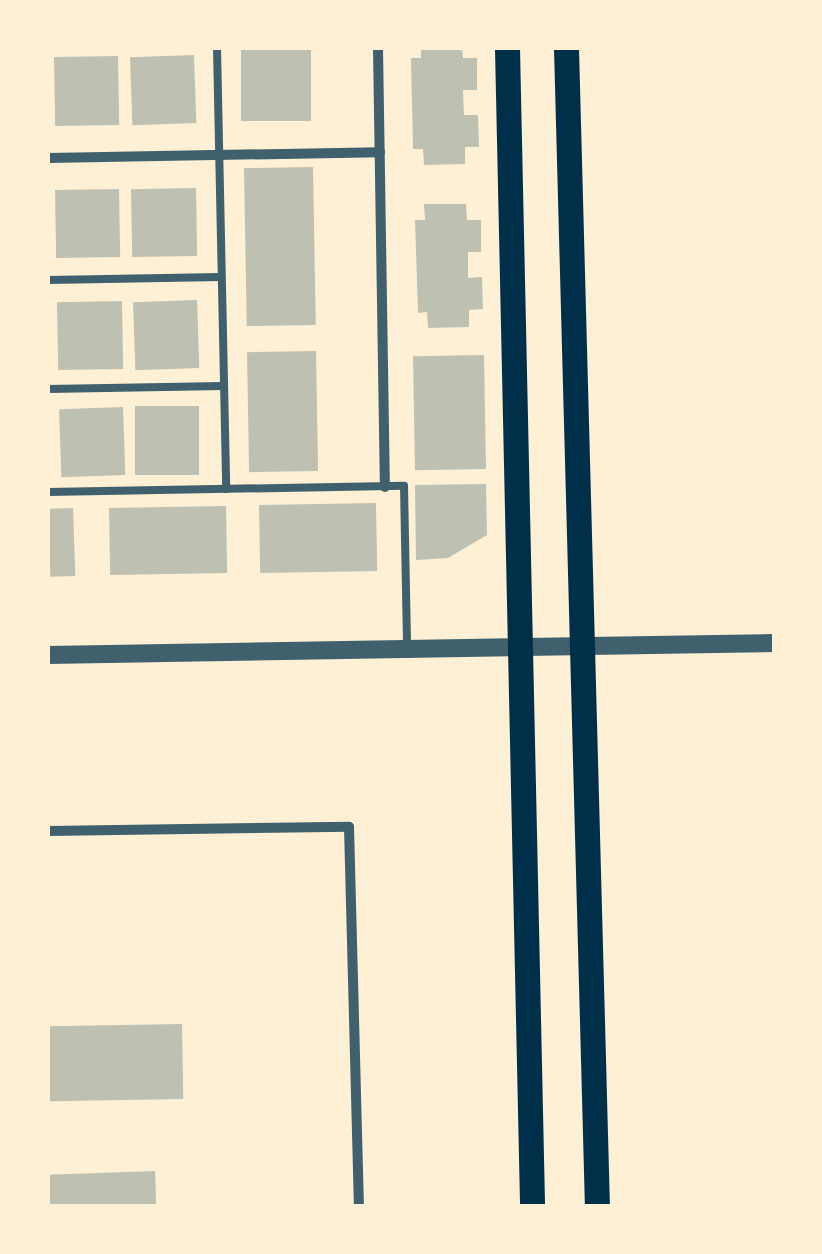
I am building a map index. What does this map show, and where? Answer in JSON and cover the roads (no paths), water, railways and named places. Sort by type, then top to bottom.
[{"type":"main road","points":[[507,48],[532,1206]]},
{"type":"main road","points":[[566,48],[597,1206]]},
{"type":"street","points":[[378,48],[385,487]]},
{"type":"street","points":[[48,158],[380,152]]},
{"type":"street","points":[[48,654],[774,644]]},
{"type":"street","points":[[48,831],[349,827],[359,1206]]},
{"type":"lane","points":[[218,48],[226,490]]},
{"type":"lane","points":[[48,280],[222,278]]},
{"type":"lane","points":[[48,388],[223,386]]},
{"type":"lane","points":[[48,492],[404,486],[408,649]]}]
